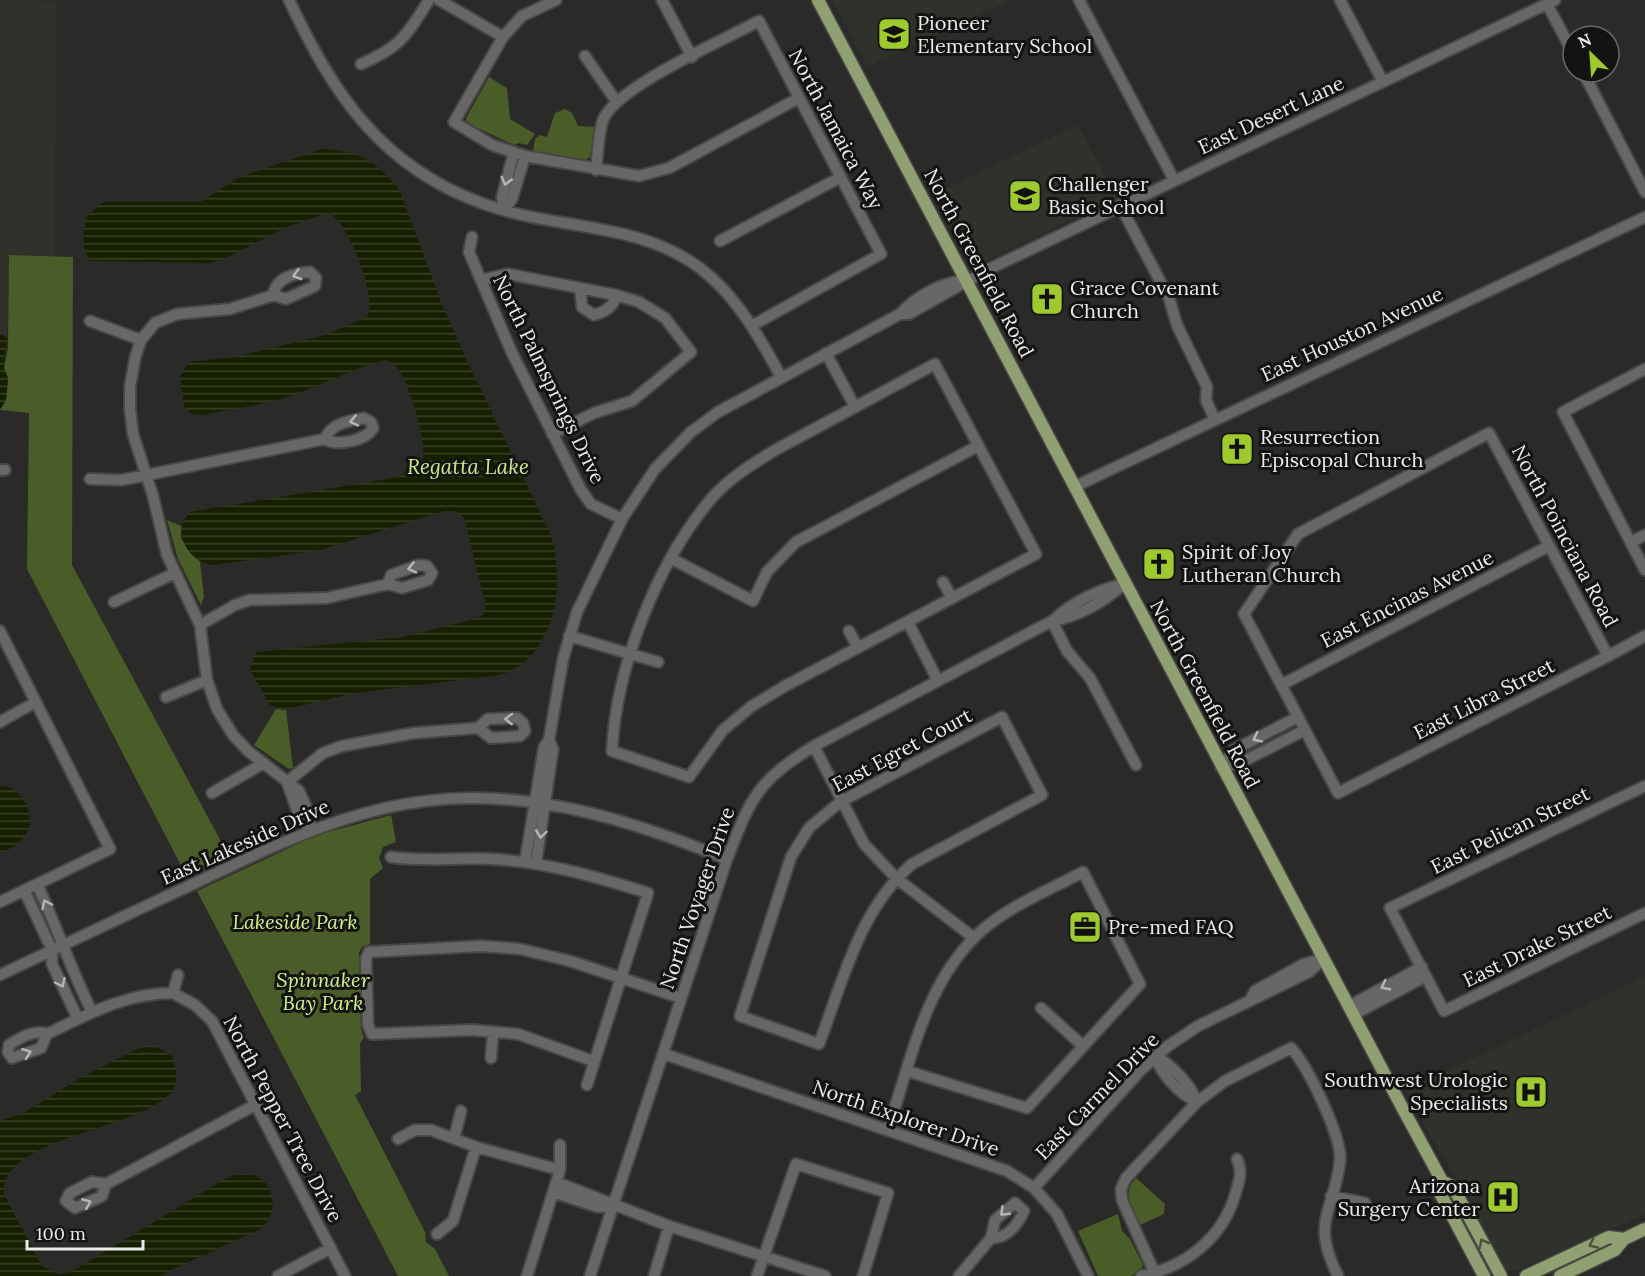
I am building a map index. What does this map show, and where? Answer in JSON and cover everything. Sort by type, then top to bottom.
[{"type":"main road","name":"North Greenfield Road","points":[[818,0],[1076,486],[1323,959],[1443,1181],[1453,1187],[1501,1276]]},
{"type":"main road","name":"North Greenfield Road","points":[[1443,1181],[1440,1193],[1484,1276]]},
{"type":"main road","points":[[1560,1276],[1615,1250],[1623,1239],[1645,1229]]},
{"type":"main road","points":[[1526,1276],[1609,1237],[1623,1239]]},
{"type":"street","points":[[289,0],[324,71],[348,105],[374,134],[411,165],[445,186],[504,210],[627,234],[665,248],[690,261],[720,285],[753,325],[781,376]]},
{"type":"street","points":[[361,64],[383,55],[401,42],[429,0]]},
{"type":"street","points":[[439,0],[503,37]]},
{"type":"street","points":[[556,0],[522,16],[503,37],[454,122],[492,145],[519,154],[639,176],[669,168],[799,98]]},
{"type":"street","points":[[597,170],[603,120],[616,102],[637,86],[692,57],[662,0]]},
{"type":"street","points":[[1079,0],[1174,180]]},
{"type":"street","points":[[1340,0],[1383,82]]},
{"type":"street","name":"East Desert Lane","points":[[531,863],[540,803],[553,749],[549,740],[569,636],[584,595],[622,519],[655,469],[691,432],[723,409],[900,314],[910,303],[949,282],[966,280],[1551,2],[1561,25]]},
{"type":"street","name":"North Jamaica Way","points":[[692,57],[759,21],[881,254],[753,325]]},
{"type":"street","points":[[585,56],[616,102]]},
{"type":"street","points":[[1589,84],[1645,192]]},
{"type":"street","points":[[504,210],[512,199],[519,154]]},
{"type":"street","points":[[720,241],[841,177]]},
{"type":"street","points":[[1120,205],[1169,298],[1177,325],[1207,387],[1206,400],[1214,418]]},
{"type":"street","name":"East Houston Avenue","points":[[1076,486],[1214,418],[1645,217]]},
{"type":"street","name":"North Palmsprings Drive","points":[[472,237],[469,252],[512,353],[585,497],[599,509],[622,519]]},
{"type":"street","points":[[481,280],[508,274],[616,295],[639,302],[665,318],[691,352],[632,401],[594,413],[552,434]]},
{"type":"street","points":[[580,288],[582,307],[594,315],[610,307],[615,302],[616,295]]},
{"type":"street","points":[[274,295],[230,309],[168,316],[155,323],[141,340],[130,387],[130,410],[133,434],[175,573],[200,625],[207,680],[217,709],[233,735],[302,796],[311,817],[310,830]]},
{"type":"street","points":[[90,321],[141,340]]},
{"type":"street","points":[[826,353],[855,407]]},
{"type":"street","points":[[935,364],[1036,554],[752,706],[723,730],[689,777],[612,751],[616,713],[640,624],[672,559],[696,520],[713,497],[731,481],[777,449],[855,407],[935,364]]},
{"type":"street","points":[[1645,369],[1563,412],[1645,570]]},
{"type":"street","name":"North Poinciana Road","points":[[1281,685],[1244,614],[1298,534],[1490,433],[1608,656]]},
{"type":"street","points":[[90,479],[122,480],[325,439]]},
{"type":"street","points":[[672,559],[753,601],[767,572],[796,542],[978,446]]},
{"type":"street","points":[[1631,542],[1645,535]]},
{"type":"street","name":"East Encinas Avenue","points":[[1281,685],[1549,546]]},
{"type":"street","points":[[114,602],[175,573]]},
{"type":"street","points":[[944,582],[952,598]]},
{"type":"street","name":"North Voyager Drive","points":[[590,1276],[727,859],[747,806],[761,787],[780,767],[814,746],[1052,621],[1064,610],[1104,589],[1125,583]]},
{"type":"street","points":[[200,625],[235,605],[250,600],[327,598],[388,584]]},
{"type":"street","points":[[1052,621],[1067,651],[1090,678],[1136,765]]},
{"type":"street","points":[[908,622],[938,681]]},
{"type":"street","points":[[849,631],[858,648]]},
{"type":"street","points":[[0,632],[110,849],[0,902]]},
{"type":"street","points":[[569,636],[658,662]]},
{"type":"street","name":"East Libra Street","points":[[1305,730],[1338,794],[1645,636]]},
{"type":"street","points":[[166,697],[207,680]]},
{"type":"street","points":[[1221,767],[1240,763],[1305,730],[1281,685]]},
{"type":"street","points":[[0,722],[36,702]]},
{"type":"street","name":"East Egret Court","points":[[1002,717],[1042,795],[912,864],[896,878],[864,923],[819,1044],[740,1016],[792,857],[809,828],[840,802],[1002,717]]},
{"type":"street","points":[[1221,767],[1234,750],[1298,717]]},
{"type":"street","points":[[287,782],[322,753],[342,746],[414,733],[478,729]]},
{"type":"street","points":[[814,746],[840,802],[864,844],[896,878],[974,938]]},
{"type":"street","points":[[212,793],[264,764]]},
{"type":"street","name":"East Pelican Street","points":[[1424,972],[1390,908],[1645,786]]},
{"type":"street","name":"East Lakeside Drive","points":[[0,975],[310,830],[358,813],[403,804],[471,799],[540,803],[611,820],[727,859]]},
{"type":"street","points":[[391,857],[413,860],[490,859],[531,863],[576,871],[648,892],[593,1060],[587,1085]]},
{"type":"street","points":[[888,1129],[907,1071],[931,999],[945,972],[974,938],[1012,909],[1083,872],[1140,984],[1027,1108],[907,1071]]},
{"type":"street","points":[[37,884],[65,944],[66,959],[92,1012]]},
{"type":"street","points":[[24,890],[52,950],[52,964],[78,1019]]},
{"type":"street","name":"East Drake Street","points":[[1424,972],[1444,1011],[1645,913]]},
{"type":"street","points":[[593,1060],[518,1034],[493,1032],[372,1034],[368,1025],[366,959],[369,952],[481,945],[511,948],[570,961],[681,998]]},
{"type":"street","name":"East Carmel Drive","points":[[1034,1188],[1155,1056],[1182,1035],[1251,999],[1255,991],[1304,964],[1323,959]]},
{"type":"street","points":[[1351,1010],[1424,972]]},
{"type":"street","points":[[47,1034],[92,1012],[146,993],[173,993],[178,975]]},
{"type":"street","name":"North Pepper Tree Drive","points":[[173,993],[195,1005],[212,1021],[345,1276]]},
{"type":"street","points":[[1041,1008],[1083,1046]]},
{"type":"street","points":[[491,1058],[493,1032]]},
{"type":"street","points":[[1155,1275],[1124,1206],[1121,1189],[1126,1178],[1197,1102],[1226,1081],[1291,1048],[1338,1135],[1340,1161],[1324,1217],[1323,1237],[1327,1255],[1338,1276]]},
{"type":"street","name":"North Explorer Drive","points":[[664,1054],[1007,1171],[1034,1188],[1057,1214],[1089,1276]]},
{"type":"street","points":[[1155,1056],[1172,1069],[1194,1093],[1197,1102]]},
{"type":"street","points":[[106,1184],[255,1106]]},
{"type":"street","points":[[454,1139],[461,1111]]},
{"type":"street","points":[[398,1139],[415,1130],[431,1130],[476,1147],[560,1170]]},
{"type":"street","points":[[527,1276],[560,1170],[560,1145]]},
{"type":"street","points":[[437,1234],[453,1221],[476,1147]]},
{"type":"street","points":[[1141,1276],[1155,1275],[1194,1253],[1216,1234],[1229,1213],[1238,1187],[1241,1171],[1237,1159]]},
{"type":"street","points":[[757,1276],[796,1164],[888,1193],[863,1276]]},
{"type":"street","points":[[555,1187],[598,1207],[614,1206],[825,1276]]},
{"type":"street","points":[[1331,1196],[1365,1203]]},
{"type":"street","points":[[654,1276],[669,1226]]},
{"type":"street","points":[[959,1276],[991,1238]]},
{"type":"street","points":[[278,1276],[332,1248]]},
{"type":"shaded area","points":[[0,0],[57,1],[54,257],[9,255],[7,338],[0,333]]},
{"type":"shaded area","name":"Pioneer Elementary School","points":[[832,0],[1010,0],[867,67]]},
{"type":"shaded area","name":"Challenger Basic School","points":[[1078,125],[1117,198],[979,264],[968,263],[934,194]]},
{"type":"shaded area","points":[[1645,976],[1645,1214],[1569,1249],[1516,1270],[1507,1271],[1482,1231],[1474,1205],[1439,1151],[1406,1091]]},
{"type":"green space","points":[[489,77],[507,88],[510,119],[535,134],[527,145],[519,143],[514,145],[467,123],[466,118]]},
{"type":"green space","points":[[565,109],[572,113],[578,126],[595,127],[590,157],[585,160],[533,151],[535,139],[540,135],[547,137],[555,113]]},
{"type":"green space","points":[[9,255],[73,257],[72,565],[230,858],[187,877],[27,569],[29,413],[0,410],[6,400],[8,378],[4,368],[8,348]]},
{"type":"green space","points":[[167,520],[181,526],[181,539],[200,562],[204,597],[201,605],[178,559]]},
{"type":"green space","points":[[276,709],[286,710],[293,768],[289,769],[254,745]]},
{"type":"green space","name":"Lakeside Park","points":[[391,815],[396,842],[383,847],[379,858],[383,868],[370,879],[370,944],[362,947],[359,953],[361,1029],[364,1038],[360,1043],[361,1091],[355,1095],[425,1232],[426,1242],[435,1249],[449,1276],[398,1276],[197,891],[317,835]]},
{"type":"green space","points":[[303,972],[319,972],[320,998],[305,999]]},
{"type":"green space","points":[[1136,1178],[1165,1204],[1164,1214],[1140,1225],[1129,1201],[1129,1190]]},
{"type":"green space","points":[[1118,1214],[1122,1231],[1130,1239],[1143,1265],[1140,1272],[1131,1276],[1098,1276],[1078,1231]]},
{"type":"water","name":"Regatta Lake","points":[[322,149],[347,152],[367,160],[377,166],[401,193],[441,302],[550,533],[555,552],[556,595],[545,636],[534,653],[519,666],[500,675],[355,693],[283,710],[270,705],[250,670],[256,652],[403,637],[475,619],[483,615],[486,606],[464,518],[455,511],[444,511],[321,550],[214,565],[197,559],[190,553],[182,537],[184,520],[190,512],[396,477],[412,472],[421,464],[423,445],[413,403],[400,371],[385,360],[272,402],[203,415],[192,414],[184,407],[180,376],[189,362],[234,357],[322,336],[367,317],[370,309],[369,295],[352,244],[336,218],[328,213],[287,227],[226,258],[211,263],[91,261],[85,251],[84,233],[87,216],[103,202],[200,202],[240,177]]},
{"type":"water","points":[[0,333],[7,338],[4,368],[8,378],[6,400],[0,410]]},
{"type":"water","points":[[5,786],[19,794],[30,817],[27,833],[21,841],[0,853],[0,787]]},
{"type":"water","points":[[143,1046],[155,1046],[172,1056],[176,1072],[174,1088],[160,1102],[137,1114],[50,1145],[26,1158],[9,1174],[4,1194],[42,1266],[60,1275],[78,1268],[223,1180],[237,1175],[249,1174],[259,1178],[267,1185],[272,1194],[273,1205],[270,1217],[263,1228],[159,1276],[0,1276],[0,1121],[25,1112],[80,1078]]},
{"type":"place","name":"Pioneer Elementary School","points":[[894,34]]},
{"type":"place","name":"Challenger Basic School","points":[[1025,196]]},
{"type":"place","name":"Grace Covenant Church","points":[[1047,299]]},
{"type":"place","name":"Resurrection Episcopal Church","points":[[1237,449]]},
{"type":"place","name":"Spirit of Joy Lutheran Church","points":[[1159,564]]},
{"type":"place","name":"Pre-med FAQ","points":[[1085,927]]},
{"type":"place","name":"Southwest Urologic Specialists","points":[[1531,1092]]},
{"type":"place","name":"Arizona Surgery Center","points":[[1503,1197]]},
{"type":"park label","name":"Spinnaker Bay Park","points":[[323,992]]}]
